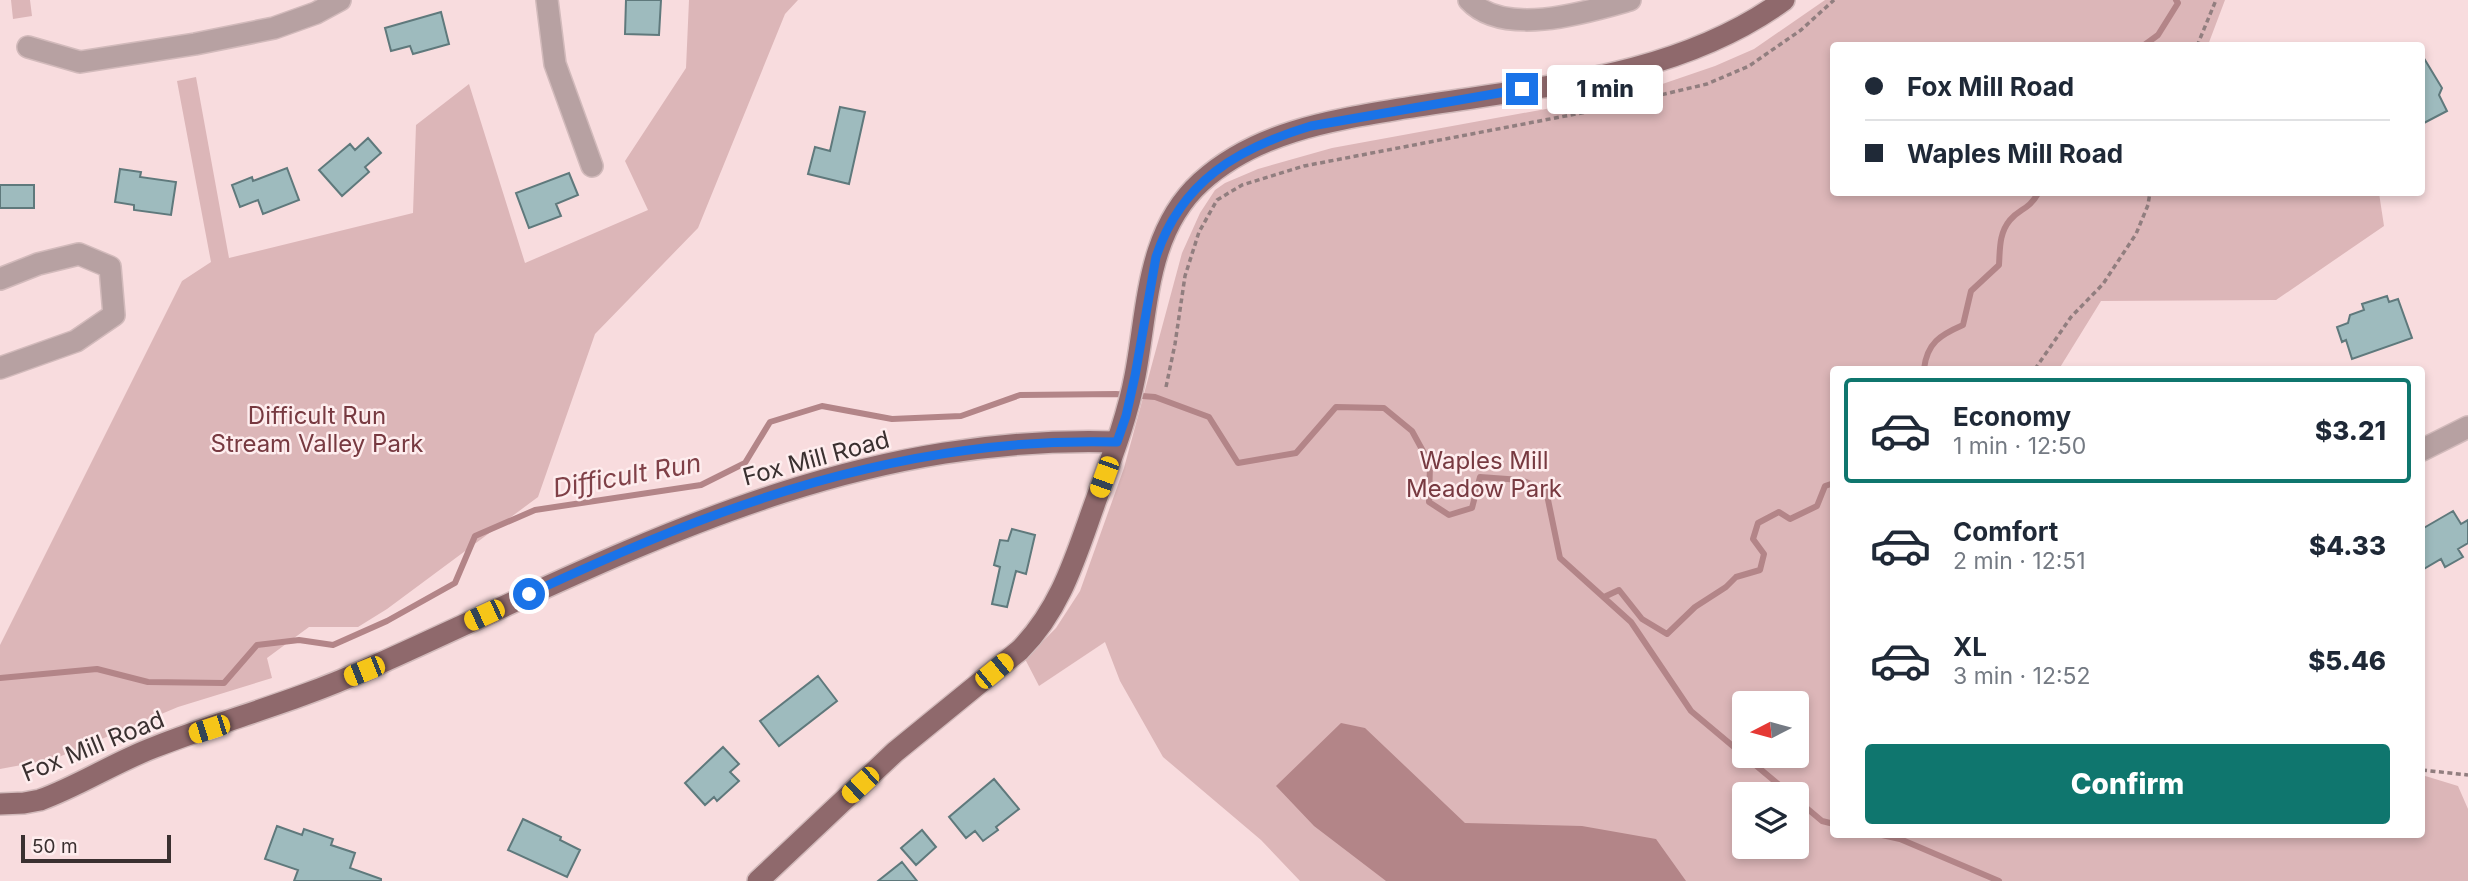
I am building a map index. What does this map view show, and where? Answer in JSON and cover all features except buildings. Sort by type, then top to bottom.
[{"type":"main road","points":[[758,881],[895,752],[1020,650],[1035,635],[1051,612],[1065,585],[1126,416],[1152,269],[1161,241],[1183,203],[1200,183],[1245,151],[1284,134],[1311,126],[1603,75],[1646,65],[1693,50],[1742,28],[1784,0]]},
{"type":"main road","name":"Fox Mill Road","points":[[0,804],[24,803],[50,796],[156,746],[288,702],[364,671],[591,565],[773,494],[854,471],[964,449],[1047,441],[1117,442]]},
{"type":"street","points":[[28,47],[80,62],[195,44],[274,28],[316,13],[340,0]]},
{"type":"street","points":[[547,0],[555,64],[592,166]]},
{"type":"street","points":[[1469,0],[1482,11],[1500,17],[1523,19],[1564,16],[1630,0]]},
{"type":"street","points":[[0,279],[38,264],[79,254],[110,267],[114,315],[76,341],[0,368]]},
{"type":"street","points":[[2425,448],[2468,426]]},
{"type":"path","points":[[1166,387],[1185,276],[1199,232],[1217,200],[1242,186],[1304,166],[1597,110],[1707,84],[1749,66],[1801,30],[1834,0]]},
{"type":"path","points":[[2199,42],[2216,0]]},
{"type":"path","points":[[2037,366],[2071,317],[2103,284],[2136,234],[2149,196]]},
{"type":"path","points":[[2425,770],[2468,775]]},
{"type":"green space","points":[[11,0],[30,0],[32,16],[13,19]]},
{"type":"green space","name":"Difficult Run Stream Valley Park","points":[[689,0],[798,0],[785,14],[698,228],[595,334],[538,497],[387,609],[358,627],[309,627],[267,658],[272,678],[178,707],[54,759],[0,769],[0,645],[182,281],[211,262],[177,81],[196,77],[229,258],[413,213],[416,125],[469,84],[525,263],[648,210],[625,161],[686,68]]},
{"type":"green space","name":"Waples Mill Meadow Park","points":[[1825,0],[2225,0],[2209,42],[1830,42],[1830,196],[2379,196],[2384,226],[2276,300],[2101,301],[2061,366],[1830,366],[1830,838],[2425,838],[2425,776],[2458,786],[2468,809],[2468,881],[1300,881],[1261,840],[1163,757],[1120,681],[1105,642],[1039,686],[1025,659],[1056,628],[1080,591],[1124,468],[1182,253],[1200,213],[1215,190],[1258,169],[1332,148],[1639,92],[1715,66],[1754,49]]},
{"type":"shaded area","points":[[1341,723],[1365,728],[1465,823],[1582,826],[1656,839],[1686,881],[1386,881],[1314,826],[1276,786]]},
{"type":"waterway","points":[[2148,42],[2158,35],[2178,3],[2176,0]]},
{"type":"waterway","points":[[1925,366],[1928,353],[1936,341],[1963,325],[1971,291],[1999,265],[2001,241],[2006,225],[2036,196]]},
{"type":"waterway","name":"Difficult Run","points":[[0,678],[97,669],[148,682],[224,683],[257,645],[299,640],[333,645],[387,621],[455,583],[475,536],[535,510],[701,485],[745,463],[770,422],[822,406],[892,419],[961,416],[1020,395],[1116,394],[1155,397],[1209,417],[1238,463],[1296,453],[1336,407],[1384,408],[1412,431],[1430,464],[1429,502],[1449,515],[1472,508],[1480,477],[1521,480],[1546,490],[1560,558],[1631,622],[1691,711],[1776,782]]},
{"type":"waterway","points":[[1604,597],[1619,590],[1642,619],[1667,634],[1695,607],[1726,587],[1736,577],[1760,570],[1764,554],[1753,539],[1758,523],[1779,512],[1790,519],[1817,506],[1825,486],[1830,484]]},
{"type":"waterway","name":"Difficult Run","points":[[1809,810],[1822,821],[1830,823]]},
{"type":"waterway","name":"Difficult Run","points":[[1896,838],[1999,881]]},
{"type":"route","points":[[529,594],[591,565],[694,523],[773,494],[854,471],[964,449],[998,445],[1047,441],[1117,442],[1135,376],[1152,269],[1161,241],[1175,215],[1200,183],[1245,151],[1311,126],[1522,89]]}]
